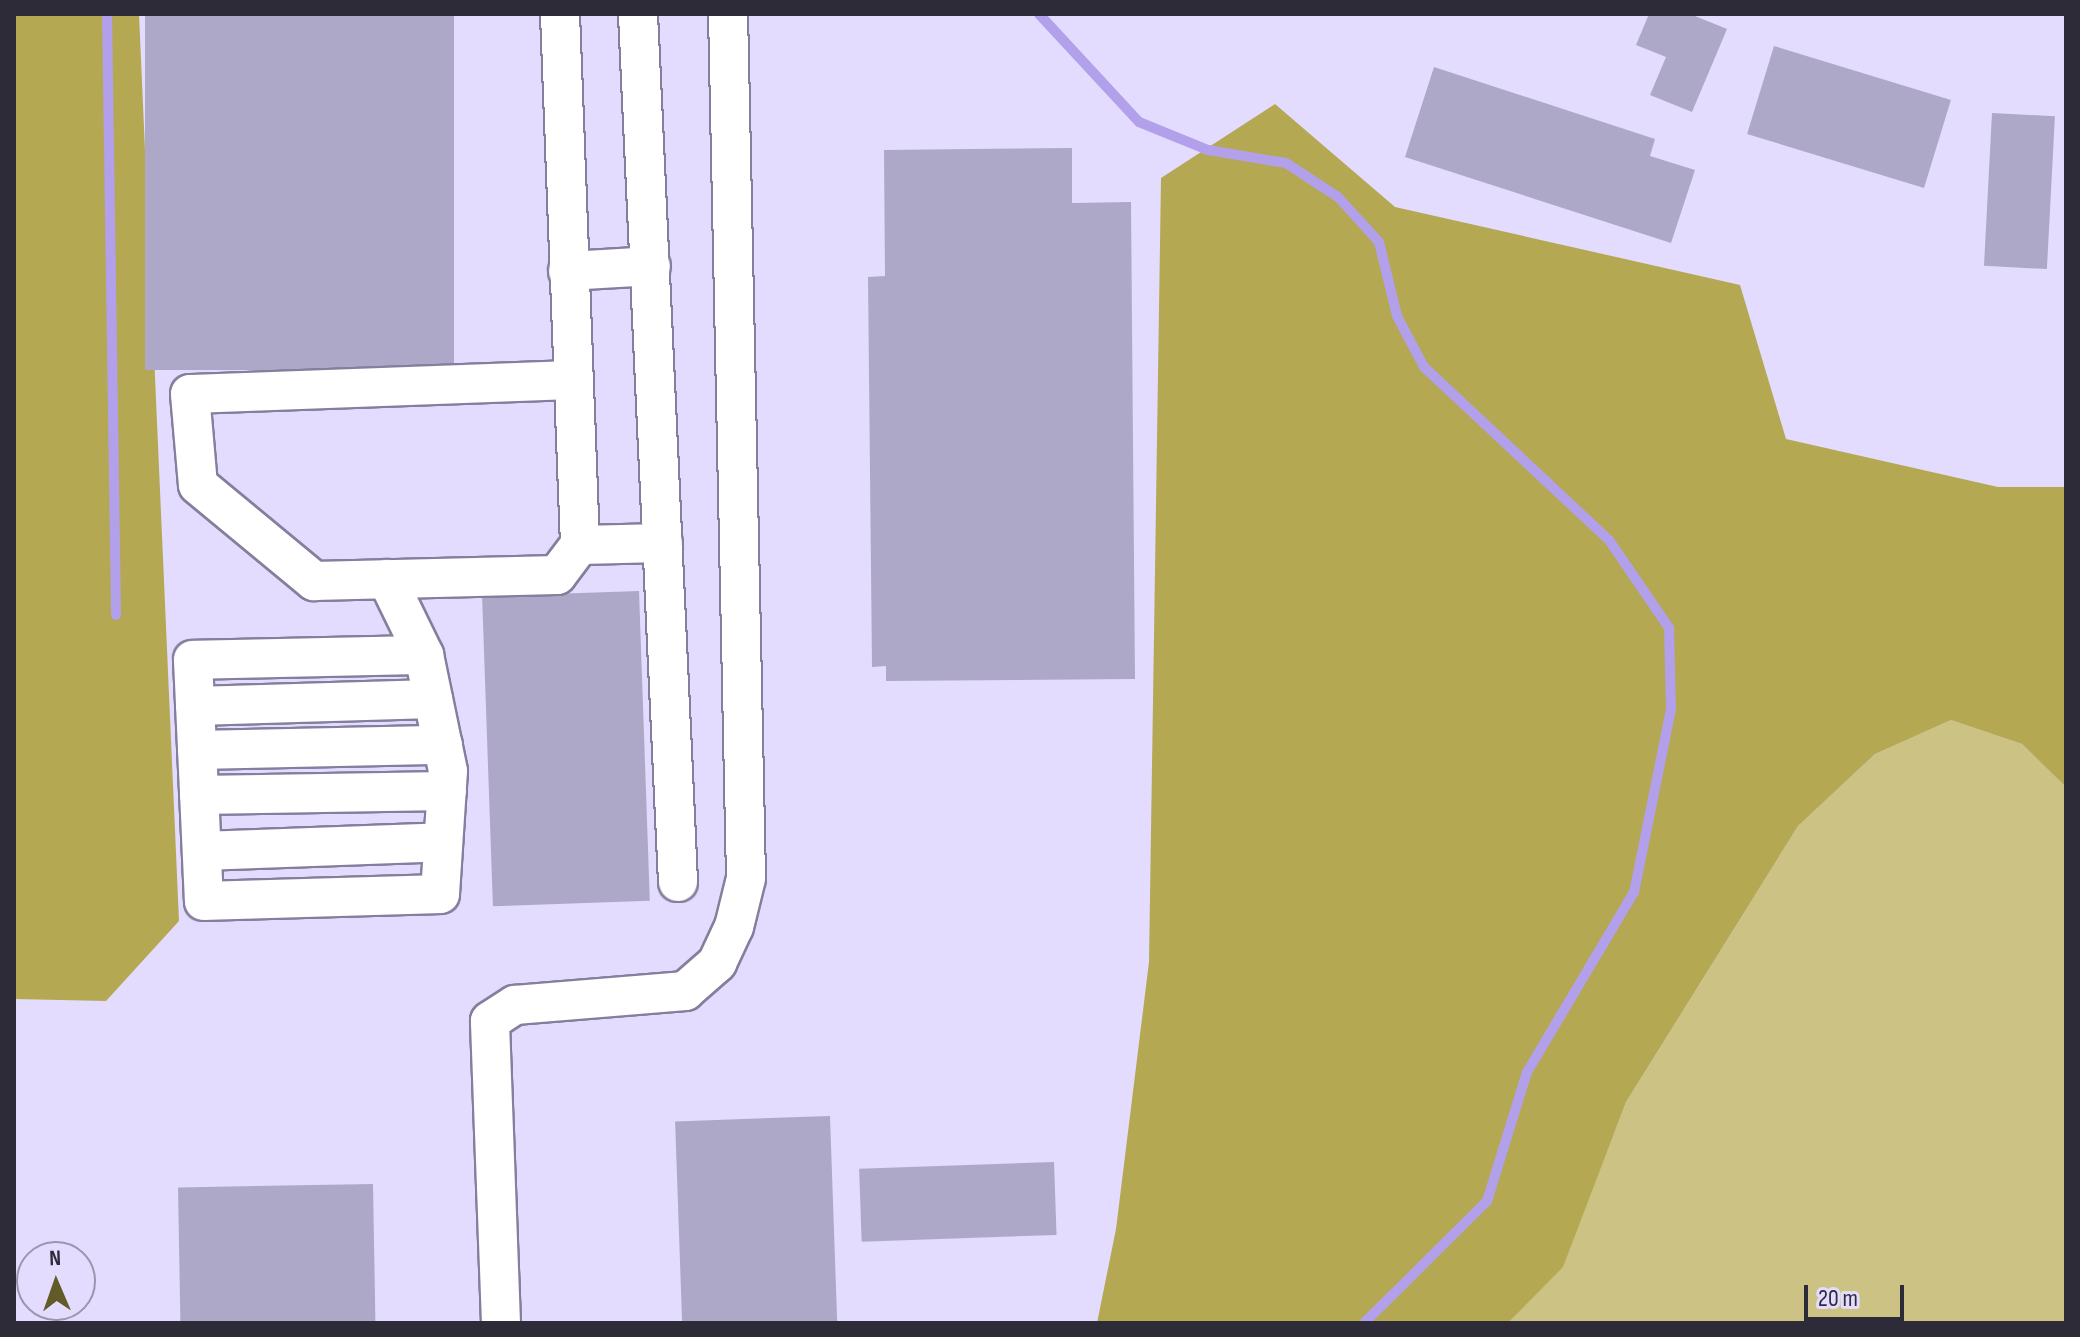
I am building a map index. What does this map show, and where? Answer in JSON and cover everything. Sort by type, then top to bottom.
[{"type":"lane","points":[[560,14],[580,545],[557,575],[314,581],[198,485],[190,394],[573,380]]},
{"type":"lane","points":[[638,14],[678,882]]},
{"type":"lane","points":[[501,1323],[490,1021],[515,1005],[685,991],[717,963],[734,927],[746,878],[728,14]]},
{"type":"lane","points":[[568,271],[651,266]]},
{"type":"lane","points":[[580,545],[663,543]]},
{"type":"lane","points":[[387,579],[424,655],[443,745],[447,791],[440,894],[204,901],[193,660],[424,655]]},
{"type":"lane","points":[[195,706],[433,699]]},
{"type":"lane","points":[[197,750],[443,745]]},
{"type":"lane","points":[[199,795],[447,791]]},
{"type":"lane","points":[[202,851],[443,842]]},
{"type":"shaded area","points":[[14,14],[139,14],[179,921],[106,1001],[14,999]]},
{"type":"shaded area","points":[[1275,104],[1395,207],[1740,285],[1786,439],[1998,487],[2066,487],[2066,787],[2022,744],[1951,720],[1875,754],[1798,826],[1626,1102],[1563,1267],[1508,1323],[1097,1323],[1116,1229],[1149,962],[1161,178]]},
{"type":"shaded area","points":[[1951,720],[2022,744],[2066,787],[2066,1323],[1508,1323],[1562,1267],[1626,1102],[1798,826],[1875,754]]},
{"type":"building","points":[[145,14],[454,14],[454,370],[145,370]]},
{"type":"building","points":[[1649,14],[1690,14],[1727,29],[1692,112],[1650,95],[1666,57],[1636,45]]},
{"type":"building","points":[[1774,46],[1951,100],[1924,188],[1747,134]]},
{"type":"building","points":[[1434,67],[1655,139],[1650,156],[1695,170],[1671,243],[1405,157]]},
{"type":"building","points":[[1992,113],[2055,116],[2047,269],[1984,266]]},
{"type":"building","points":[[1072,148],[1072,203],[1131,202],[1135,679],[886,681],[886,666],[872,667],[868,277],[885,276],[884,150]]},
{"type":"building","points":[[639,591],[650,901],[493,906],[482,596]]},
{"type":"building","points":[[830,1116],[837,1323],[682,1323],[675,1121]]},
{"type":"building","points":[[1054,1162],[1057,1235],[862,1242],[859,1169]]},
{"type":"building","points":[[373,1184],[375,1323],[180,1323],[178,1187]]},
{"type":"waterway","points":[[107,14],[116,615]]},
{"type":"waterway","points":[[1039,14],[1139,122],[1208,150],[1286,163],[1338,197],[1379,242],[1397,316],[1424,367],[1609,540],[1669,628],[1671,709],[1634,892],[1527,1072],[1487,1201],[1364,1323]]}]
